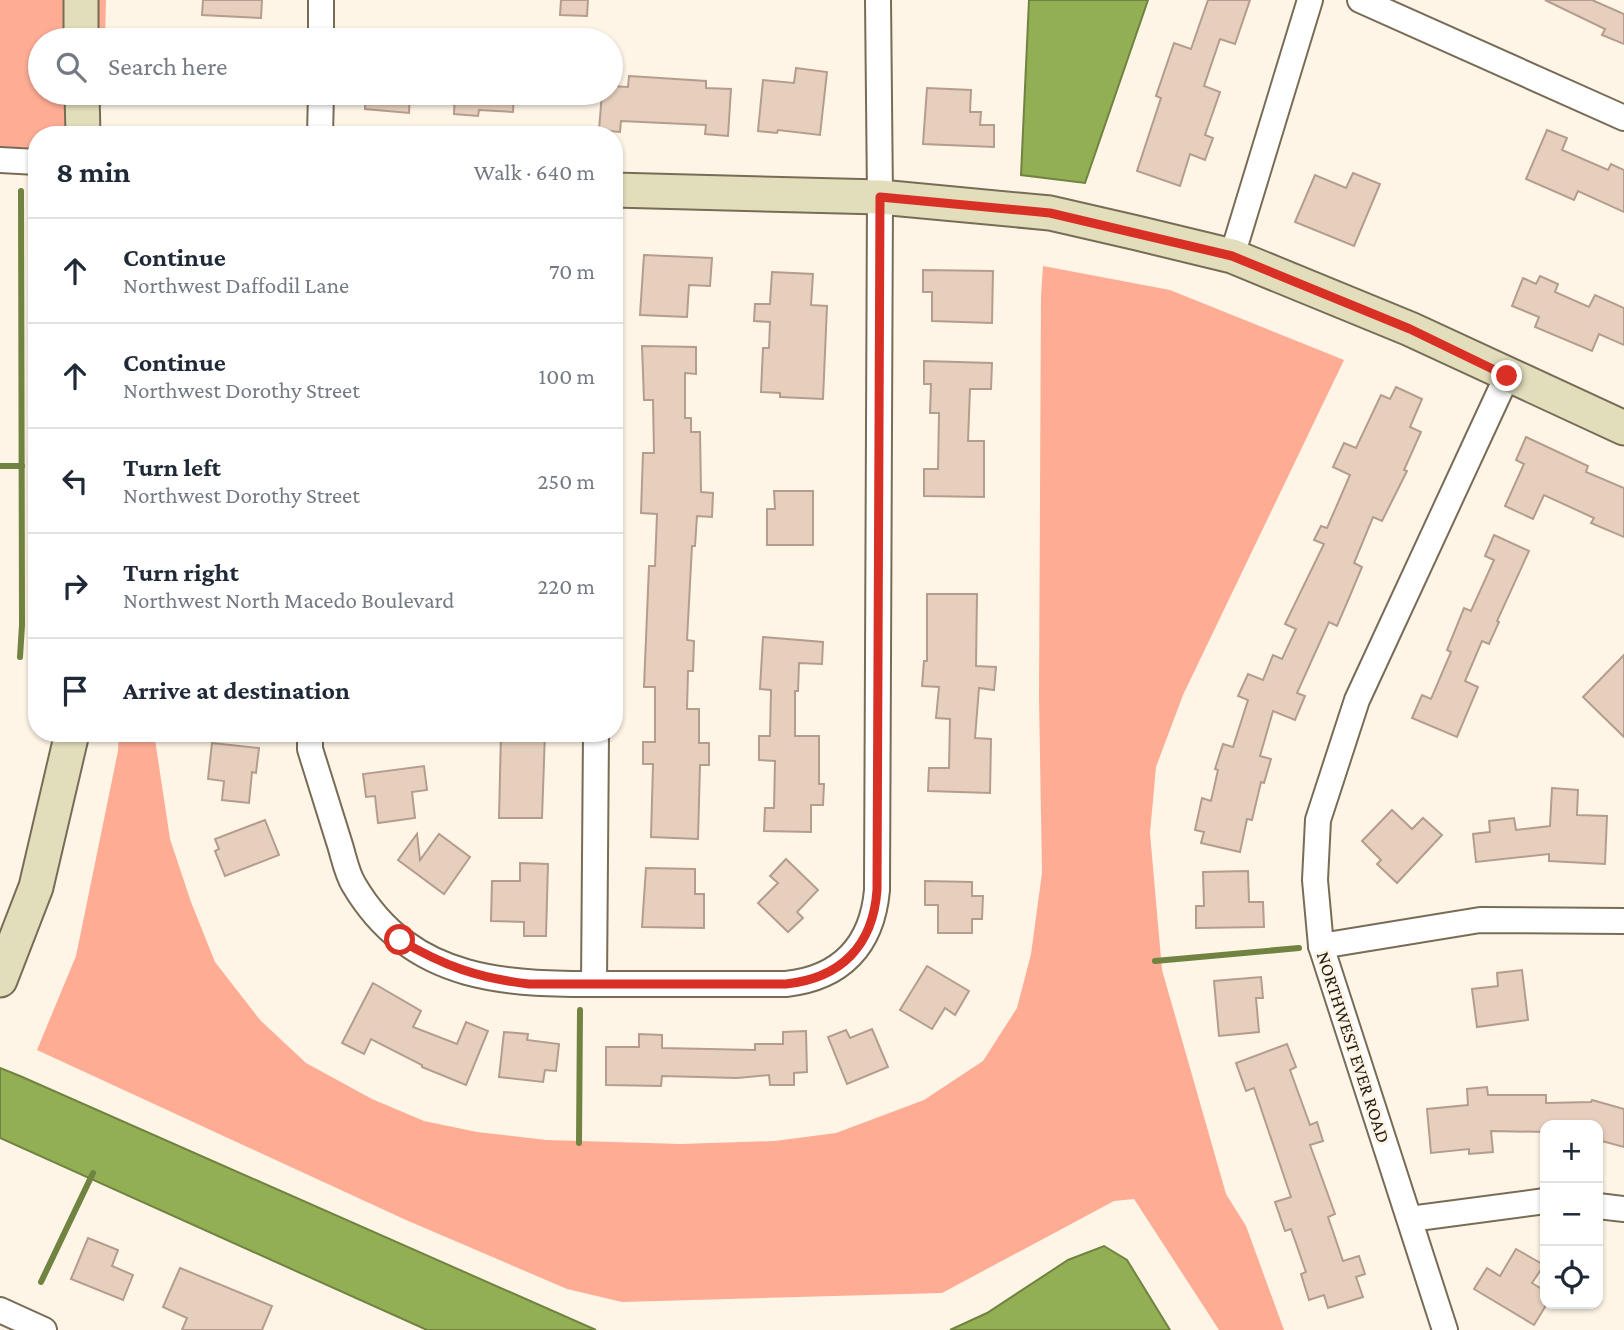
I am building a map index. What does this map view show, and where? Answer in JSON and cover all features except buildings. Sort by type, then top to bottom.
[{"type":"street","points":[[81,0],[82,28]]},
{"type":"street","points":[[321,0],[321,28]]},
{"type":"street","points":[[310,742],[352,883],[381,923],[400,940],[438,962],[478,976],[529,984],[804,982],[839,966],[858,947],[871,924],[877,877],[880,197],[878,0]]},
{"type":"street","points":[[1232,256],[1310,0]]},
{"type":"street","points":[[1360,0],[1624,118]]},
{"type":"street","points":[[82,105],[83,126]]},
{"type":"street","points":[[320,126],[321,105]]},
{"type":"street","points":[[0,160],[28,162]]},
{"type":"street","points":[[623,190],[880,197],[1050,213],[1232,256],[1410,329],[1624,428]]},
{"type":"street","name":"NORTHWEST EVER ROAD","points":[[1445,1330],[1321,946],[1315,880],[1318,820],[1357,700],[1507,376]]},
{"type":"street","points":[[0,980],[36,887],[70,742]]},
{"type":"street","points":[[594,984],[596,742]]},
{"type":"street","points":[[1321,946],[1479,920],[1624,921]]},
{"type":"street","points":[[1410,1219],[1540,1202]]},
{"type":"street","points":[[1603,1207],[1624,1209]]},
{"type":"street","points":[[0,1310],[44,1330]]},
{"type":"shaded area","points":[[0,0],[70,0],[71,28],[28,28],[28,105],[72,105],[72,126],[28,126],[28,150],[0,148]]},
{"type":"shaded area","points":[[92,0],[106,0],[105,28],[92,28]]},
{"type":"shaded area","points":[[1029,0],[1148,0],[1085,183],[1021,175]]},
{"type":"shaded area","points":[[1043,266],[1170,290],[1344,360],[1183,695],[1156,767],[1150,833],[1162,970],[1226,1194],[1246,1226],[1284,1330],[1219,1330],[1134,1199],[1114,1201],[942,1293],[622,1302],[567,1289],[406,1220],[37,1050],[76,956],[118,742],[155,742],[170,839],[215,962],[260,1020],[306,1063],[372,1099],[424,1121],[477,1132],[546,1140],[681,1144],[775,1141],[836,1133],[924,1100],[983,1061],[1017,1008],[1031,954],[1042,873],[1039,698]]},
{"type":"shaded area","points":[[0,1068],[596,1330],[427,1330],[0,1138]]},
{"type":"shaded area","points":[[1104,1246],[1127,1260],[1170,1330],[950,1330],[987,1313],[1068,1260]]},
{"type":"waterway","points":[[20,657],[21,191]]},
{"type":"waterway","points":[[0,466],[22,466]]},
{"type":"waterway","points":[[1155,961],[1299,948]]},
{"type":"waterway","points":[[579,1143],[580,1010]]},
{"type":"waterway","points":[[41,1282],[93,1173]]},
{"type":"route","points":[[400,940],[455,969],[500,981],[529,984],[786,984],[804,982],[839,966],[866,936],[875,908],[877,890],[880,197],[1050,213],[1232,256],[1410,329],[1507,376]]}]
